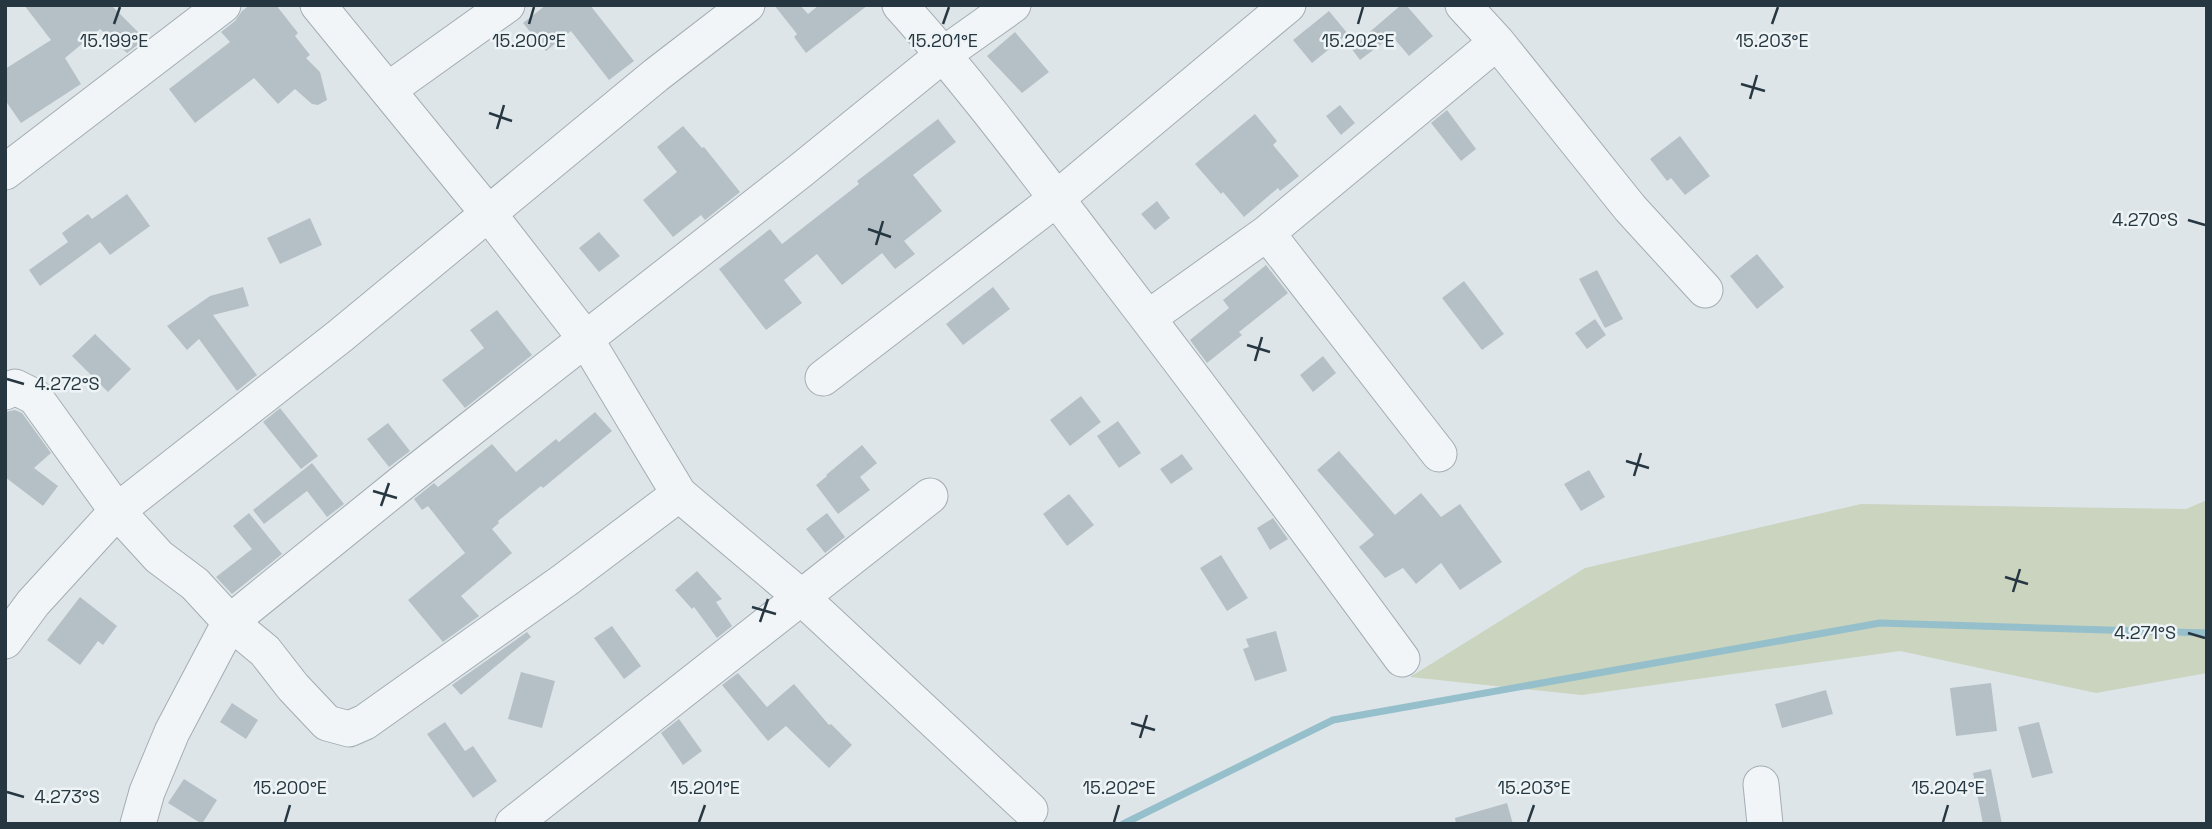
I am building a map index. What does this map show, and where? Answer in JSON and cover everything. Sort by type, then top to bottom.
[{"type":"street","points":[[5,172],[223,5]]},
{"type":"street","points":[[318,5],[488,213],[585,338],[678,494],[800,596],[1030,810]]},
{"type":"street","points":[[388,90],[507,5]]},
{"type":"street","points":[[5,641],[33,603],[117,511],[340,336],[656,75],[747,5]]},
{"type":"street","points":[[900,5],[944,54],[1148,318],[1402,659]]},
{"type":"street","points":[[138,824],[147,792],[172,732],[230,622],[944,54],[1013,5]]},
{"type":"street","points":[[823,378],[1056,199],[1288,5]]},
{"type":"street","points":[[1463,5],[1497,42],[1630,208],[1705,290]]},
{"type":"street","points":[[1148,318],[1267,233],[1497,42]]},
{"type":"street","points":[[1267,233],[1439,454]]},
{"type":"street","points":[[5,392],[15,387],[35,397],[117,511],[159,557],[195,584],[230,622],[265,651],[293,687],[327,723],[349,729],[365,722],[510,620],[678,494]]},
{"type":"street","points":[[513,824],[930,496]]},
{"type":"street","points":[[1761,783],[1765,824]]},
{"type":"green space","points":[[2207,500],[2207,673],[2096,693],[1900,651],[1582,695],[1410,677],[1585,568],[1861,504],[2186,509]]},
{"type":"building","points":[[24,5],[111,5],[145,39],[127,53],[100,29],[65,58],[81,84],[21,123],[5,100],[5,69],[51,40]]},
{"type":"building","points":[[250,5],[276,5],[298,33],[295,36],[310,55],[306,58],[320,72],[327,100],[318,105],[312,104],[295,89],[278,104],[254,78],[195,123],[169,89],[230,42],[221,32]]},
{"type":"building","points":[[546,5],[590,5],[634,61],[609,80],[571,31],[546,51],[523,23]]},
{"type":"building","points":[[774,5],[800,5],[808,14],[819,5],[868,5],[806,53],[794,37],[797,34]]},
{"type":"building","points":[[1401,5],[1406,5],[1433,36],[1409,56],[1392,36],[1360,60],[1351,48]]},
{"type":"building","points":[[1329,11],[1348,34],[1312,63],[1293,40]]},
{"type":"building","points":[[1015,32],[1049,72],[1022,93],[987,56]]},
{"type":"building","points":[[1340,105],[1355,123],[1341,135],[1326,116]]},
{"type":"building","points":[[1447,110],[1476,149],[1461,161],[1431,123]]},
{"type":"building","points":[[1255,114],[1277,141],[1273,145],[1299,176],[1280,191],[1278,188],[1244,217],[1195,164]]},
{"type":"building","points":[[938,119],[956,142],[913,175],[942,211],[904,241],[915,254],[895,269],[882,253],[842,285],[817,254],[784,280],[802,303],[766,330],[719,269],[770,229],[782,244],[859,184],[857,181]]},
{"type":"building","points":[[683,126],[702,148],[704,147],[740,192],[705,220],[701,215],[673,237],[643,200],[677,172],[657,147]]},
{"type":"building","points":[[1680,136],[1710,176],[1685,195],[1671,178],[1667,181],[1650,159]]},
{"type":"building","points":[[127,194],[150,226],[110,255],[100,242],[40,286],[29,270],[68,242],[62,233],[88,214],[92,219]]},
{"type":"building","points":[[1157,201],[1170,218],[1155,230],[1141,214]]},
{"type":"building","points":[[310,218],[322,245],[280,264],[267,238]]},
{"type":"building","points":[[599,232],[620,256],[599,272],[579,248]]},
{"type":"building","points":[[1757,254],[1784,287],[1757,309],[1730,276]]},
{"type":"building","points":[[1266,265],[1288,293],[1239,332],[1242,335],[1207,363],[1190,340],[1229,308],[1223,300]]},
{"type":"building","points":[[1597,270],[1623,319],[1605,328],[1579,279]]},
{"type":"building","points":[[1464,281],[1504,334],[1482,350],[1442,298]]},
{"type":"building","points":[[243,287],[249,306],[213,315],[257,375],[237,391],[199,339],[187,350],[167,326],[210,296]]},
{"type":"building","points":[[993,287],[1010,309],[963,345],[946,324]]},
{"type":"building","points":[[497,310],[532,355],[465,408],[442,380],[484,348],[470,330]]},
{"type":"building","points":[[1595,319],[1606,335],[1587,349],[1575,333]]},
{"type":"building","points":[[95,334],[131,369],[108,392],[72,356]]},
{"type":"building","points":[[1323,356],[1336,373],[1313,392],[1300,375]]},
{"type":"building","points":[[1081,396],[1101,422],[1070,446],[1050,420]]},
{"type":"building","points":[[280,408],[318,456],[301,469],[263,422]]},
{"type":"building","points":[[15,410],[22,413],[51,453],[34,468],[58,486],[43,506],[5,477],[5,412]]},
{"type":"building","points":[[595,412],[612,431],[498,521],[492,529],[512,553],[461,596],[479,616],[443,642],[408,600],[465,553],[428,506],[422,510],[414,499],[434,483],[438,487],[492,444],[516,472],[556,439],[559,442]]},
{"type":"building","points":[[1118,421],[1141,453],[1119,468],[1097,436]]},
{"type":"building","points":[[388,423],[410,451],[389,467],[367,439]]},
{"type":"building","points":[[862,445],[877,463],[860,477],[870,490],[838,514],[816,485]]},
{"type":"building","points":[[1339,451],[1395,515],[1421,493],[1441,517],[1460,504],[1502,562],[1460,590],[1441,563],[1416,584],[1403,568],[1385,578],[1359,547],[1374,535],[1317,470]]},
{"type":"building","points":[[1182,454],[1193,469],[1171,484],[1160,469]]},
{"type":"building","points":[[312,463],[344,504],[327,517],[307,491],[264,524],[253,510]]},
{"type":"building","points":[[1589,470],[1605,497],[1581,511],[1564,484]]},
{"type":"building","points":[[1069,494],[1094,525],[1067,546],[1043,514]]},
{"type":"building","points":[[249,513],[282,554],[232,594],[216,577],[252,549],[233,526]]},
{"type":"building","points":[[827,513],[845,537],[825,553],[806,529]]},
{"type":"building","points":[[1273,518],[1288,539],[1270,550],[1257,528]]},
{"type":"building","points":[[1221,555],[1248,598],[1227,611],[1200,568]]},
{"type":"building","points":[[697,571],[722,599],[716,602],[732,626],[717,638],[694,607],[692,609],[675,590]]},
{"type":"building","points":[[80,597],[117,626],[103,645],[98,641],[80,665],[47,640]]},
{"type":"building","points":[[612,626],[641,666],[624,679],[594,638]]},
{"type":"building","points":[[1276,631],[1287,671],[1255,681],[1243,649],[1249,647],[1246,639]]},
{"type":"building","points":[[527,632],[531,637],[461,695],[452,685]]},
{"type":"building","points":[[521,672],[555,681],[542,728],[508,719]]},
{"type":"building","points":[[738,673],[767,707],[794,684],[829,725],[852,745],[829,768],[786,726],[768,741],[722,685]]},
{"type":"building","points":[[1991,683],[1997,731],[1956,736],[1950,688]]},
{"type":"building","points":[[1826,690],[1833,714],[1782,728],[1775,704]]},
{"type":"building","points":[[232,703],[258,720],[246,739],[220,722]]},
{"type":"building","points":[[679,719],[702,751],[683,765],[661,733]]},
{"type":"building","points":[[445,722],[465,751],[473,746],[497,781],[473,798],[427,734]]},
{"type":"building","points":[[2039,722],[2053,773],[2032,778],[2018,727]]},
{"type":"building","points":[[1991,769],[2002,824],[1983,824],[1973,773]]},
{"type":"building","points":[[184,779],[217,800],[202,824],[168,803]]},
{"type":"building","points":[[1507,803],[1513,824],[1456,824],[1455,818]]},
{"type":"waterway","points":[[1123,824],[1333,720],[1880,623],[2207,633]]}]
